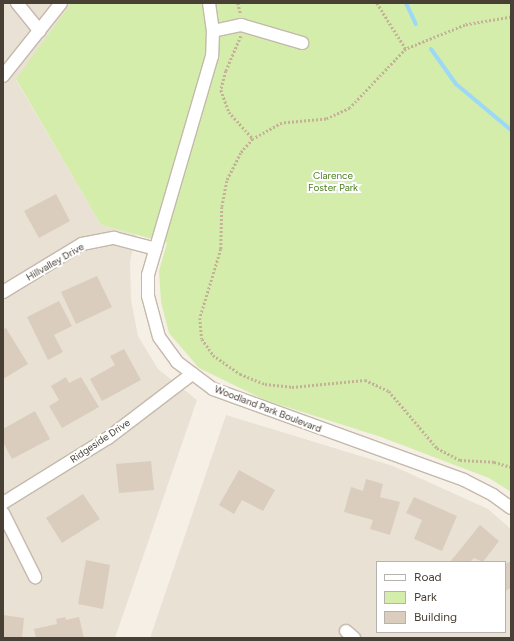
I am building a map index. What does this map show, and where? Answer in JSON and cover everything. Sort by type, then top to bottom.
[{"type":"street","points":[[17,3],[40,31]]},
{"type":"street","points":[[3,76],[61,3]]},
{"type":"street","name":"Woodland Park Boulevard","points":[[209,3],[213,31],[212,56],[148,275],[148,296],[154,325],[159,337],[177,362],[213,389],[464,480],[493,495],[511,508]]},
{"type":"street","points":[[213,31],[241,25],[302,43]]},
{"type":"street","name":"Hillvalley Drive","points":[[3,292],[82,244],[114,238],[156,249]]},
{"type":"street","name":"Ridgeside Drive","points":[[3,503],[108,438],[192,374]]},
{"type":"street","points":[[3,514],[35,577]]},
{"type":"path","points":[[238,3],[241,36],[226,71],[221,90],[230,112],[253,139]]},
{"type":"path","points":[[377,3],[406,49]]},
{"type":"path","points":[[511,17],[464,24],[406,49],[350,108],[326,119],[282,123],[253,139],[241,153],[227,181],[222,207],[221,249],[200,318],[202,339],[212,355],[240,374],[265,384],[292,387],[365,380],[389,390],[437,448],[460,460],[494,462],[511,467]]},
{"type":"shaded area","points":[[3,3],[71,3],[16,80],[101,225],[136,235],[130,262],[131,300],[138,336],[158,369],[197,400],[115,638],[3,638]]},
{"type":"shaded area","points":[[226,415],[393,466],[488,509],[511,529],[511,638],[150,638]]},
{"type":"green space","name":"Clarence Foster Park","points":[[71,3],[511,3],[511,492],[489,478],[381,437],[265,400],[199,368],[169,333],[161,302],[159,271],[167,243],[101,225],[16,79]]},
{"type":"building","points":[[56,194],[70,221],[39,238],[24,211]]},
{"type":"building","points":[[97,276],[112,307],[76,324],[61,292]]},
{"type":"building","points":[[59,301],[72,326],[54,335],[63,352],[48,360],[27,317]]},
{"type":"building","points":[[6,328],[28,364],[3,379],[3,330]]},
{"type":"building","points":[[124,349],[141,380],[102,401],[90,379],[115,365],[110,356]]},
{"type":"building","points":[[66,377],[69,383],[81,377],[99,407],[62,428],[49,406],[59,400],[51,386]]},
{"type":"building","points":[[35,411],[50,439],[12,459],[3,442],[3,429]]},
{"type":"building","points":[[151,461],[154,490],[119,493],[116,464]]},
{"type":"building","points":[[239,470],[275,490],[263,511],[242,500],[234,514],[219,505]]},
{"type":"building","points":[[366,479],[383,484],[380,497],[400,502],[390,535],[370,529],[373,520],[344,512],[351,487],[363,491]]},
{"type":"building","points":[[83,494],[100,519],[62,543],[46,518]]},
{"type":"building","points":[[414,497],[457,516],[442,551],[414,539],[422,520],[406,513]]},
{"type":"building","points":[[480,525],[499,541],[484,561],[474,558],[471,561],[451,561]]},
{"type":"building","points":[[86,560],[110,565],[103,609],[78,604]]},
{"type":"building","points":[[511,561],[511,588],[506,590],[506,564]]},
{"type":"building","points":[[3,615],[24,618],[22,638],[3,638]]},
{"type":"building","points":[[65,617],[66,620],[79,617],[84,638],[36,638],[34,629],[57,624],[56,619]]},
{"type":"waterway","points":[[406,3],[416,24]]},
{"type":"waterway","points":[[431,49],[456,84],[511,130]]}]
